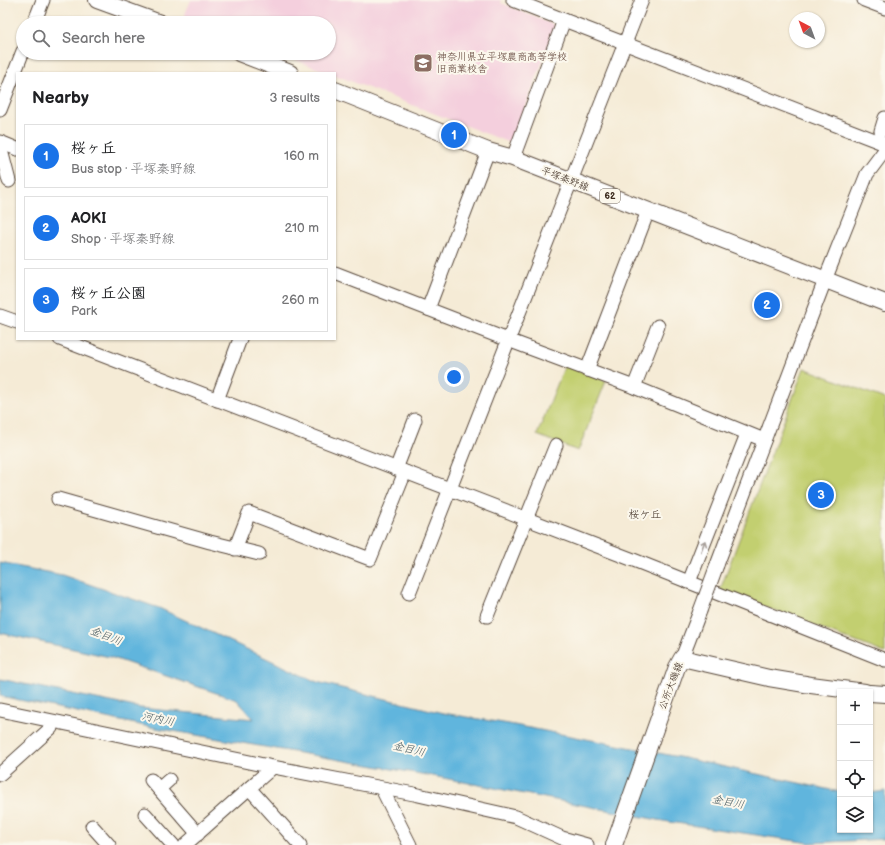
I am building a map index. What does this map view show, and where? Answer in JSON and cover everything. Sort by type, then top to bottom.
[{"type":"main road","points":[[97,0],[141,16]]},
{"type":"main road","points":[[256,60],[287,72]]},
{"type":"main road","name":"平塚秦野線","points":[[336,91],[488,151],[513,158],[885,303]]},
{"type":"main road","name":"公所大磯線","points":[[614,845],[675,673],[682,658],[769,678],[842,689]]},
{"type":"main road","points":[[873,693],[885,694]]},
{"type":"street","points":[[37,16],[43,0]]},
{"type":"street","points":[[513,0],[885,144]]},
{"type":"street","points":[[408,593],[642,0]]},
{"type":"street","points":[[864,0],[885,8]]},
{"type":"street","points":[[513,158],[564,20]]},
{"type":"street","points":[[0,110],[19,60]]},
{"type":"street","points":[[881,131],[885,118]]},
{"type":"street","points":[[0,142],[16,149]]},
{"type":"street","points":[[0,146],[9,181]]},
{"type":"street","points":[[682,658],[825,280],[867,174],[885,150]]},
{"type":"street","points":[[428,309],[488,151]]},
{"type":"street","points":[[587,370],[648,211]]},
{"type":"street","points":[[336,273],[634,387],[764,440]]},
{"type":"street","points":[[0,316],[16,322]]},
{"type":"street","points":[[634,387],[658,326]]},
{"type":"street","points":[[66,340],[82,343],[217,400],[689,582],[885,660]]},
{"type":"street","points":[[217,400],[240,340]]},
{"type":"street","points":[[235,549],[250,513],[370,559],[401,470],[415,420]]},
{"type":"street","points":[[689,582],[747,434]]},
{"type":"street","points":[[487,616],[556,445]]},
{"type":"street","points":[[58,500],[235,549],[259,554]]},
{"type":"street","points":[[4,710],[13,720],[80,732],[91,729]]},
{"type":"street","points":[[4,710],[516,817],[562,838],[587,845]]},
{"type":"street","points":[[0,774],[51,728]]},
{"type":"street","points":[[185,845],[273,767]]},
{"type":"street","points":[[169,780],[155,785],[198,834]]},
{"type":"street","points":[[249,788],[300,845]]},
{"type":"street","points":[[382,789],[410,845]]},
{"type":"street","points":[[145,814],[173,845]]},
{"type":"street","points":[[92,826],[109,845]]},
{"type":"shaded area","name":"神奈川県立平塚農商高等学校 旧商業校舎","points":[[191,0],[501,0],[501,3],[554,25],[555,28],[513,141],[510,143],[336,75],[336,72],[326,72],[295,60],[336,60],[336,16],[186,16],[185,14]]},
{"type":"green space","points":[[565,365],[606,381],[578,451],[537,435]]},
{"type":"green space","points":[[804,368],[885,399],[885,653],[720,590]]},
{"type":"water","points":[[0,563],[62,575],[159,608],[317,682],[443,713],[509,724],[679,757],[837,791],[837,833],[873,833],[873,793],[885,791],[885,839],[810,843],[663,821],[438,777],[150,727],[0,696],[0,679],[140,708],[254,719],[237,700],[110,657],[0,633]]},
{"type":"place","name":"神奈川県立平塚農商高等学校 旧商業校舎","points":[[423,63]]},
{"type":"place","name":"桜ヶ丘","points":[[454,135]]},
{"type":"place","name":"AOKI","points":[[767,305]]},
{"type":"place","name":"桜ヶ丘公園","points":[[821,495]]},
{"type":"district","name":"桜ケ丘","points":[[645,514]]},
{"type":"water label","name":"金目川","points":[[106,636]]},
{"type":"water label","name":"河内川","points":[[158,719]]},
{"type":"water label","name":"金目川","points":[[409,749]]},
{"type":"water label","name":"金目川","points":[[728,802]]}]
